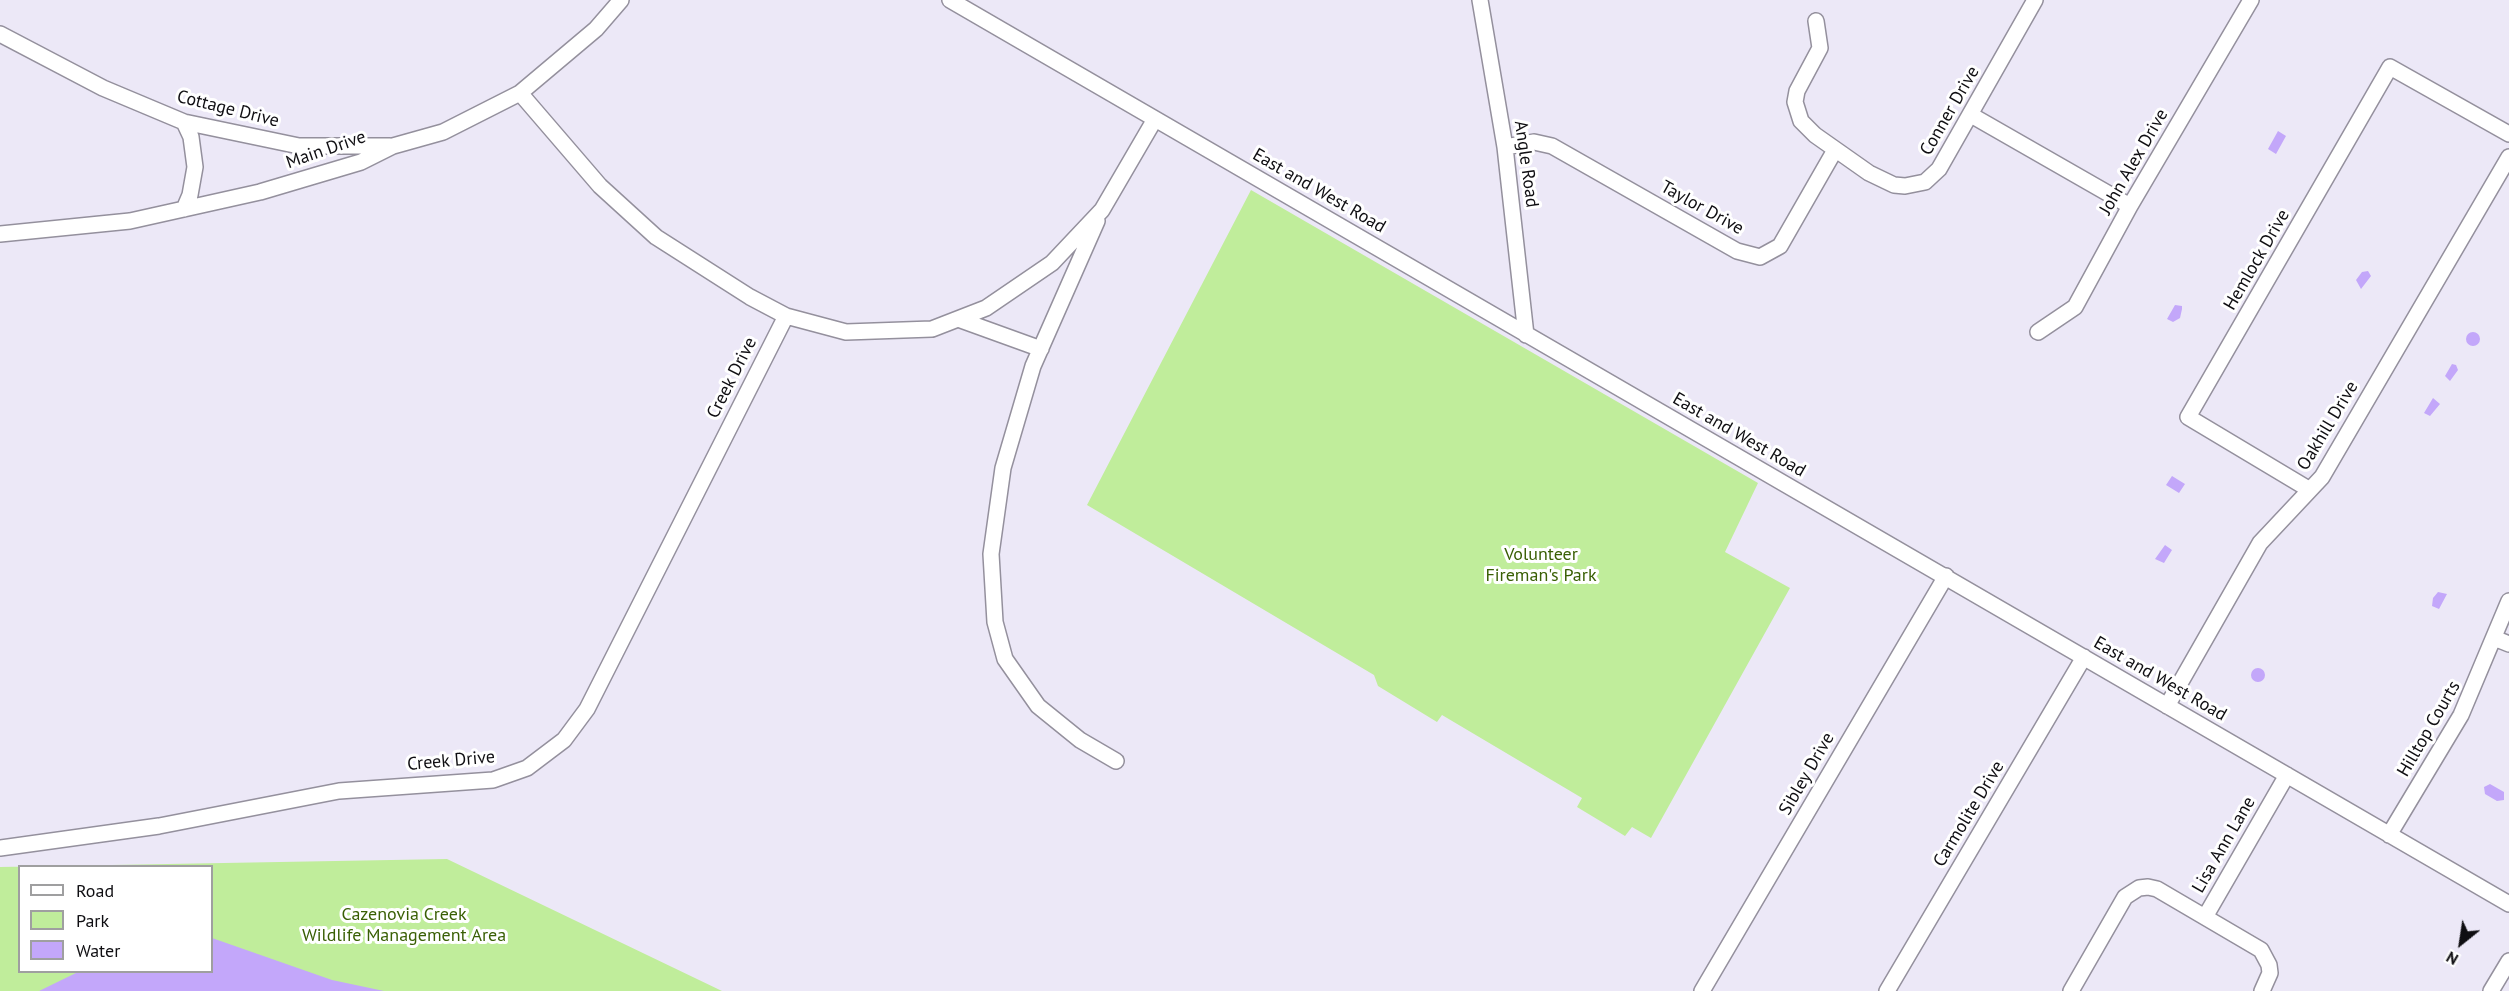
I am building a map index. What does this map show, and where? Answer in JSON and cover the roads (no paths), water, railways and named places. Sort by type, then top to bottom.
[{"type":"street","name":"Main Drive","points":[[0,234],[130,221],[260,192],[361,162],[393,146],[444,132],[520,93],[597,29],[621,0]]},
{"type":"street","name":"East and West Road","points":[[950,0],[2509,904]]},
{"type":"street","name":"Angle Road","points":[[1480,0],[1505,147],[1526,334]]},
{"type":"street","name":"Conner Drive","points":[[1835,150],[1869,173],[1894,185],[1925,182],[1939,169],[2036,0]]},
{"type":"street","name":"John Alex Drive","points":[[2038,332],[2075,307],[2130,206],[2251,0]]},
{"type":"street","points":[[1816,21],[1820,48],[1797,91],[1797,112],[1806,129],[1835,150]]},
{"type":"street","name":"Cottage Drive","points":[[0,34],[103,88],[184,122],[299,146],[393,146]]},
{"type":"street","name":"Hemlock Drive","points":[[2310,490],[2188,417],[2391,67],[2509,134]]},
{"type":"street","points":[[520,93],[600,186],[656,237],[786,316],[846,332],[932,329],[986,308],[1052,263],[1102,210]]},
{"type":"street","points":[[1971,115],[2130,206]]},
{"type":"street","points":[[1116,761],[1080,740],[1038,706],[1005,659],[995,622],[991,554],[1003,468],[1041,349],[1102,210],[1155,119]]},
{"type":"street","points":[[184,122],[195,151],[195,167],[190,195],[184,209]]},
{"type":"street","name":"Taylor Drive","points":[[1505,147],[1534,142],[1552,146],[1737,251],[1760,257],[1780,246],[1835,150]]},
{"type":"street","name":"Oakhill Drive","points":[[2167,705],[2260,543],[2322,477],[2509,157]]},
{"type":"street","name":"Creek Drive","points":[[0,848],[159,825],[339,791],[494,780],[527,768],[564,740],[587,709],[786,316]]},
{"type":"street","points":[[958,319],[1041,349]]},
{"type":"street","name":"Sibley Drive","points":[[1702,991],[1946,576]]},
{"type":"street","name":"Hilltop Courts","points":[[2389,835],[2461,715],[2509,601]]},
{"type":"street","points":[[2494,638],[2509,644]]},
{"type":"street","name":"Carmolite Drive","points":[[1887,991],[2084,657]]},
{"type":"street","name":"Lisa Ann Lane","points":[[2071,991],[2125,897],[2132,891],[2148,887],[2157,889],[2205,917],[2287,775]]},
{"type":"street","points":[[2205,917],[2260,950],[2266,957],[2270,973],[2262,991]]},
{"type":"street","points":[[2491,991],[2509,961]]},
{"type":"water","points":[[2278,131],[2286,136],[2276,154],[2268,149]]},
{"type":"water","points":[[2368,271],[2371,276],[2361,289],[2356,280],[2362,272]]},
{"type":"water","points":[[2175,305],[2182,306],[2182,309],[2180,318],[2173,322],[2167,319]]},
{"type":"water","points":[[2473,332],[2478,334],[2480,339],[2478,344],[2473,346],[2468,344],[2466,339],[2468,334]]},
{"type":"water","points":[[2452,364],[2456,365],[2458,370],[2450,381],[2445,376]]},
{"type":"water","points":[[2433,398],[2440,404],[2430,416],[2424,413]]},
{"type":"water","points":[[2172,476],[2185,484],[2179,493],[2166,485]]},
{"type":"water","points":[[2165,545],[2172,550],[2164,563],[2155,559]]},
{"type":"water","points":[[2438,592],[2447,594],[2439,609],[2432,606],[2433,598]]},
{"type":"water","points":[[2258,668],[2263,670],[2265,675],[2263,680],[2258,682],[2253,680],[2251,675],[2253,670]]},
{"type":"water","points":[[2490,784],[2504,792],[2504,800],[2497,801],[2485,794],[2484,787]]},
{"type":"water","points":[[213,938],[332,980],[384,991],[39,991],[76,973],[213,973]]},
{"type":"park label","name":"Volunteer Fireman's Park","points":[[1541,565]]},
{"type":"park label","name":"Cazenovia Creek Wildlife Management Area","points":[[404,925]]}]
